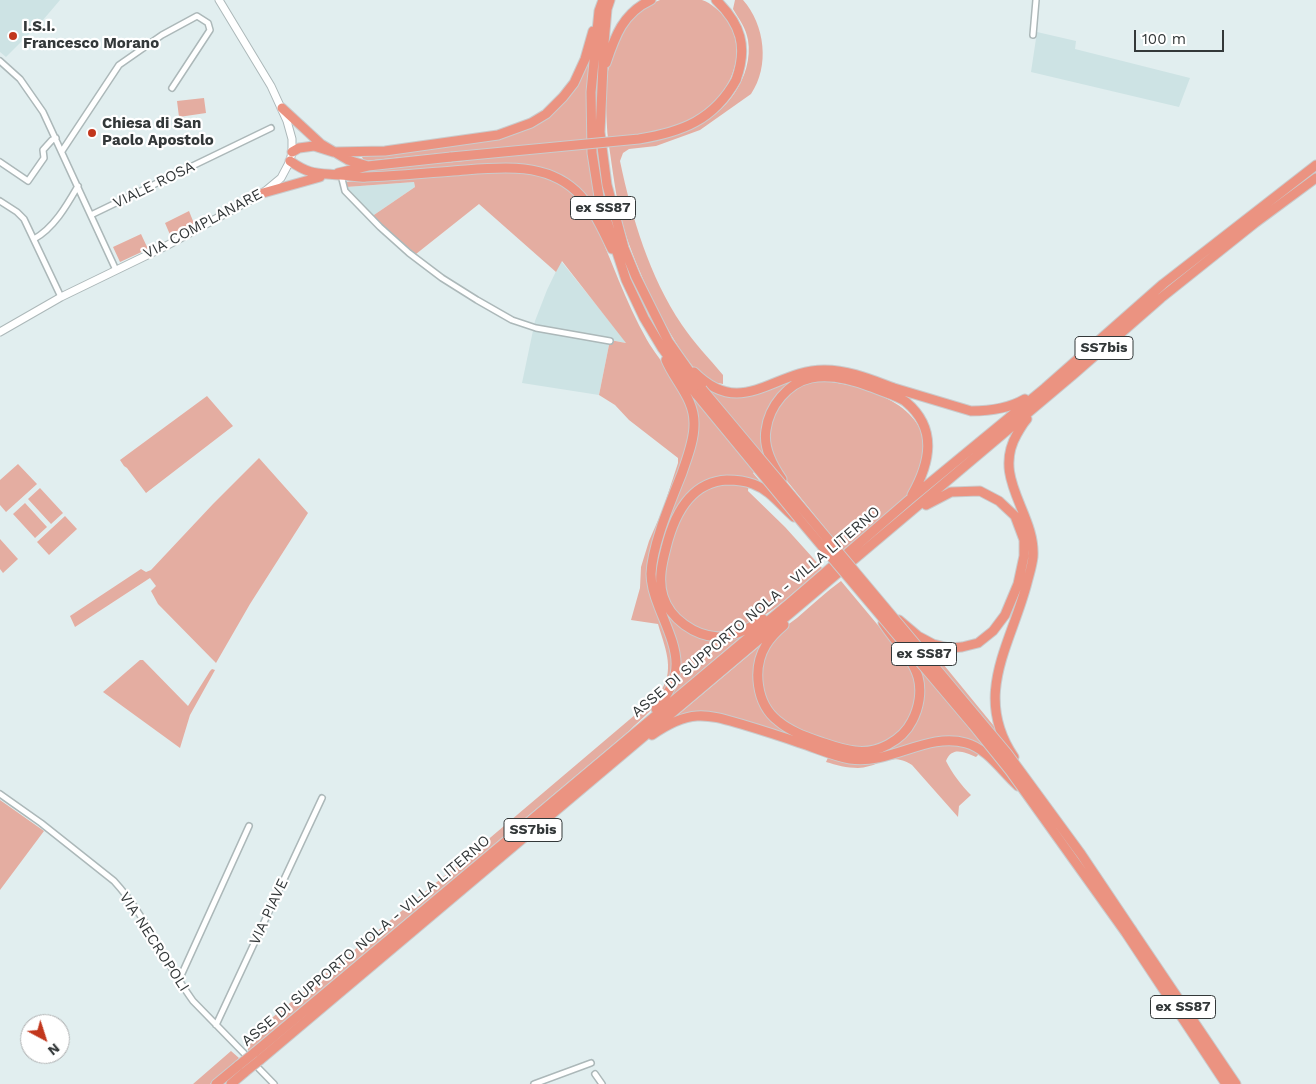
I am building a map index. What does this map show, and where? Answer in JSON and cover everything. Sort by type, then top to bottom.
[{"type":"highway","name":"ex SS87","points":[[603,0],[600,11],[591,92],[592,153],[600,197],[626,280],[644,318],[665,345],[696,395],[1029,790]]},
{"type":"highway","name":"ex SS87","points":[[610,0],[606,17],[600,132],[607,185],[624,248],[665,345]]},
{"type":"highway","points":[[602,75],[614,37],[624,21],[643,4],[651,0]]},
{"type":"highway","points":[[710,0],[723,7]]},
{"type":"highway","points":[[263,193],[298,182],[368,166],[639,139],[668,133],[690,125],[710,113],[720,104],[736,80],[742,58],[738,30],[732,19],[716,0]]},
{"type":"highway","points":[[600,11],[585,59],[574,83],[563,98],[546,114],[531,123],[498,135],[385,151],[333,152],[314,146],[298,148],[291,156],[305,171],[364,178],[490,168],[530,169],[555,176],[576,191],[589,206],[626,280]]},
{"type":"highway","points":[[282,108],[321,144],[348,160],[368,166]]},
{"type":"highway","points":[[329,175],[339,168],[341,164],[340,159],[333,152]]},
{"type":"highway","name":"ASSE DI SUPPORTO NOLA - VILLA LITERNO","points":[[231,1084],[254,1053],[791,602],[909,500],[1045,388],[1163,284],[1316,165]]},
{"type":"highway","name":"ASSE DI SUPPORTO NOLA - VILLA LITERNO","points":[[216,1084],[260,1060],[1074,374],[1168,292],[1255,223],[1316,178]]},
{"type":"highway","points":[[665,345],[712,387],[734,393],[747,393],[759,390],[812,370],[840,371],[873,384],[971,411],[990,411],[1015,405],[1045,388]]},
{"type":"highway","points":[[639,729],[667,696],[676,672],[674,645],[654,594],[651,575],[657,542],[688,456],[694,425],[696,395],[669,368],[665,345]]},
{"type":"highway","points":[[1029,790],[1009,750],[998,724],[995,710],[995,690],[999,667],[1020,591],[1033,558],[1032,541],[1008,467],[1011,444],[1024,422],[1074,374]]},
{"type":"highway","points":[[793,498],[774,466],[766,444],[765,430],[771,411],[788,389],[811,378],[826,377],[873,384],[905,401],[921,420],[929,440],[926,463],[921,479],[909,500]]},
{"type":"highway","name":"ex SS87","points":[[696,395],[793,498],[1007,753],[1029,790],[1236,1084]]},
{"type":"highway","points":[[791,602],[757,623],[736,633],[718,637],[701,634],[692,630],[676,617],[663,597],[661,579],[663,562],[680,509],[698,490],[717,481],[734,480],[755,484],[775,498],[785,510],[804,525]]},
{"type":"highway","points":[[887,610],[918,636],[934,644],[949,648],[978,643],[993,631],[1020,591],[1024,556],[1024,540],[1015,516],[999,501],[980,491],[951,492],[931,501],[896,524]]},
{"type":"highway","points":[[806,600],[796,614],[767,643],[759,664],[758,684],[764,703],[777,721],[794,732],[849,758],[870,760],[934,742],[956,741],[968,743],[993,759],[1008,777],[1029,790]]},
{"type":"highway","points":[[605,769],[658,731],[677,720],[696,716],[714,717],[830,749],[865,751],[884,746],[903,734],[910,726],[918,707],[919,686],[917,676],[908,658],[888,631],[876,610]]},
{"type":"highway","name":"ex SS87","points":[[1129,931],[1226,1084]]},
{"type":"main road","points":[[219,0],[271,86],[282,108],[292,139],[291,156]]},
{"type":"main road","name":"VIA COMPLANARE","points":[[0,332],[61,297],[166,246],[263,193],[281,178],[291,156]]},
{"type":"street","points":[[1032,35],[1036,0]]},
{"type":"street","points":[[62,151],[119,65],[162,35],[197,16],[208,23],[210,30],[172,88]]},
{"type":"street","points":[[0,61],[13,71],[28,88],[43,112],[116,270]]},
{"type":"street","name":"VIALE ROSA","points":[[91,216],[271,128]]},
{"type":"street","points":[[0,162],[28,181],[44,158],[43,150],[56,138]]},
{"type":"street","points":[[341,175],[345,191],[380,227],[422,263],[477,300],[512,320],[536,328],[610,341]]},
{"type":"street","points":[[34,239],[52,224],[78,186]]},
{"type":"street","points":[[0,201],[21,216],[61,297]]},
{"type":"street","name":"VIA NECROPOLI","points":[[0,794],[41,823],[114,881],[124,892],[149,929],[193,1001],[274,1084]]},
{"type":"street","name":"VIA PIAVE","points":[[216,1025],[322,798]]},
{"type":"street","points":[[179,980],[249,826]]},
{"type":"street","points":[[534,1084],[591,1063]]},
{"type":"street","points":[[595,1074],[602,1084]]},
{"type":"shaded area","name":"I.S.I. Francesco Morano","points":[[0,0],[60,0],[6,57],[0,52]]},
{"type":"shaded area","points":[[660,0],[702,0],[718,10],[726,19],[733,32],[736,58],[733,72],[720,96],[711,106],[690,121],[656,132],[608,138],[607,77],[617,40],[627,24],[641,11]]},
{"type":"shaded area","points":[[735,0],[743,0],[756,21],[760,33],[763,59],[757,83],[751,94],[700,130],[656,146],[629,149],[623,153],[620,161],[636,225],[660,287],[687,332],[723,375],[723,384],[708,380],[696,370],[683,353],[657,309],[623,225],[609,146],[692,127],[716,114],[726,104],[742,80],[749,54],[746,32],[733,9]]},
{"type":"shaded area","points":[[1037,32],[1076,41],[1075,49],[1190,78],[1179,107],[1031,72]]},
{"type":"shaded area","points":[[589,60],[587,119],[589,154],[600,215],[590,202],[541,169],[364,173],[364,170],[464,161],[463,151],[364,161],[362,157],[395,153],[536,124]]},
{"type":"shaded area","points":[[204,98],[206,113],[179,117],[177,101]]},
{"type":"shaded area","points":[[523,172],[546,178],[564,186],[579,199],[593,218],[639,325],[652,348],[676,382],[687,409],[694,408],[693,403],[709,390],[731,397],[743,397],[767,391],[801,377],[825,373],[824,381],[873,392],[889,399],[915,420],[922,434],[925,450],[922,471],[912,489],[889,513],[843,550],[783,476],[785,474],[772,457],[753,473],[764,486],[749,480],[748,491],[785,527],[822,568],[766,615],[745,626],[731,630],[718,632],[691,626],[680,618],[672,608],[666,596],[664,576],[672,539],[666,538],[659,565],[658,585],[663,605],[670,616],[679,625],[702,637],[715,639],[742,636],[670,697],[677,680],[679,664],[677,650],[658,595],[655,579],[656,563],[663,538],[657,537],[650,565],[649,579],[651,593],[669,640],[673,664],[672,677],[660,700],[629,731],[248,1051],[262,1026],[471,854],[649,703],[661,691],[666,681],[668,673],[667,656],[658,624],[631,620],[640,588],[641,567],[649,541],[663,509],[678,458],[629,420],[615,405],[599,395],[610,340],[626,343],[562,261],[556,272],[479,204],[416,254],[371,217],[415,187],[414,182],[346,187],[344,182],[472,173]]},
{"type":"shaded area","points":[[414,182],[415,187],[371,217],[346,187]]},
{"type":"shaded area","points":[[189,211],[195,226],[171,237],[165,223]]},
{"type":"shaded area","points":[[141,234],[148,249],[120,262],[113,247]]},
{"type":"shaded area","points":[[561,261],[627,343],[610,340],[599,395],[522,383],[535,321]]},
{"type":"shaded area","points":[[207,396],[233,426],[146,493],[120,460]]},
{"type":"shaded area","points":[[259,458],[308,513],[250,604],[216,663],[158,604],[151,591],[156,586],[150,578],[75,627],[70,616],[141,569],[146,572],[151,570]]},
{"type":"shaded area","points":[[18,464],[37,484],[6,512],[0,505],[0,480]]},
{"type":"shaded area","points":[[40,488],[63,513],[51,524],[28,499]]},
{"type":"shaded area","points":[[25,503],[47,527],[35,538],[13,514]]},
{"type":"shaded area","points":[[65,516],[77,529],[49,555],[37,542]]},
{"type":"shaded area","points":[[0,539],[18,559],[3,573],[0,569]]},
{"type":"shaded area","points":[[841,581],[902,654],[899,656],[911,670],[929,654],[921,644],[930,648],[998,731],[976,757],[963,752],[955,752],[946,761],[957,779],[971,795],[959,806],[958,817],[912,765],[904,761],[897,759],[858,768],[842,766],[826,762],[831,751],[727,716],[697,713],[679,716],[679,714],[761,645],[755,678],[756,689],[763,708],[784,729],[804,739],[832,748],[834,742],[798,731],[777,717],[764,696],[761,672],[767,648],[776,635]]},
{"type":"shaded area","points":[[140,660],[143,660],[188,706],[210,671],[212,669],[215,670],[190,715],[180,748],[103,692]]},
{"type":"shaded area","points":[[0,800],[44,831],[0,890]]},
{"type":"shaded area","points":[[231,1051],[239,1058],[210,1084],[193,1084]]},
{"type":"place","name":"I.S.I. Francesco Morano","points":[[13,36]]},
{"type":"place","name":"Chiesa di San Paolo Apostolo","points":[[92,133]]}]
